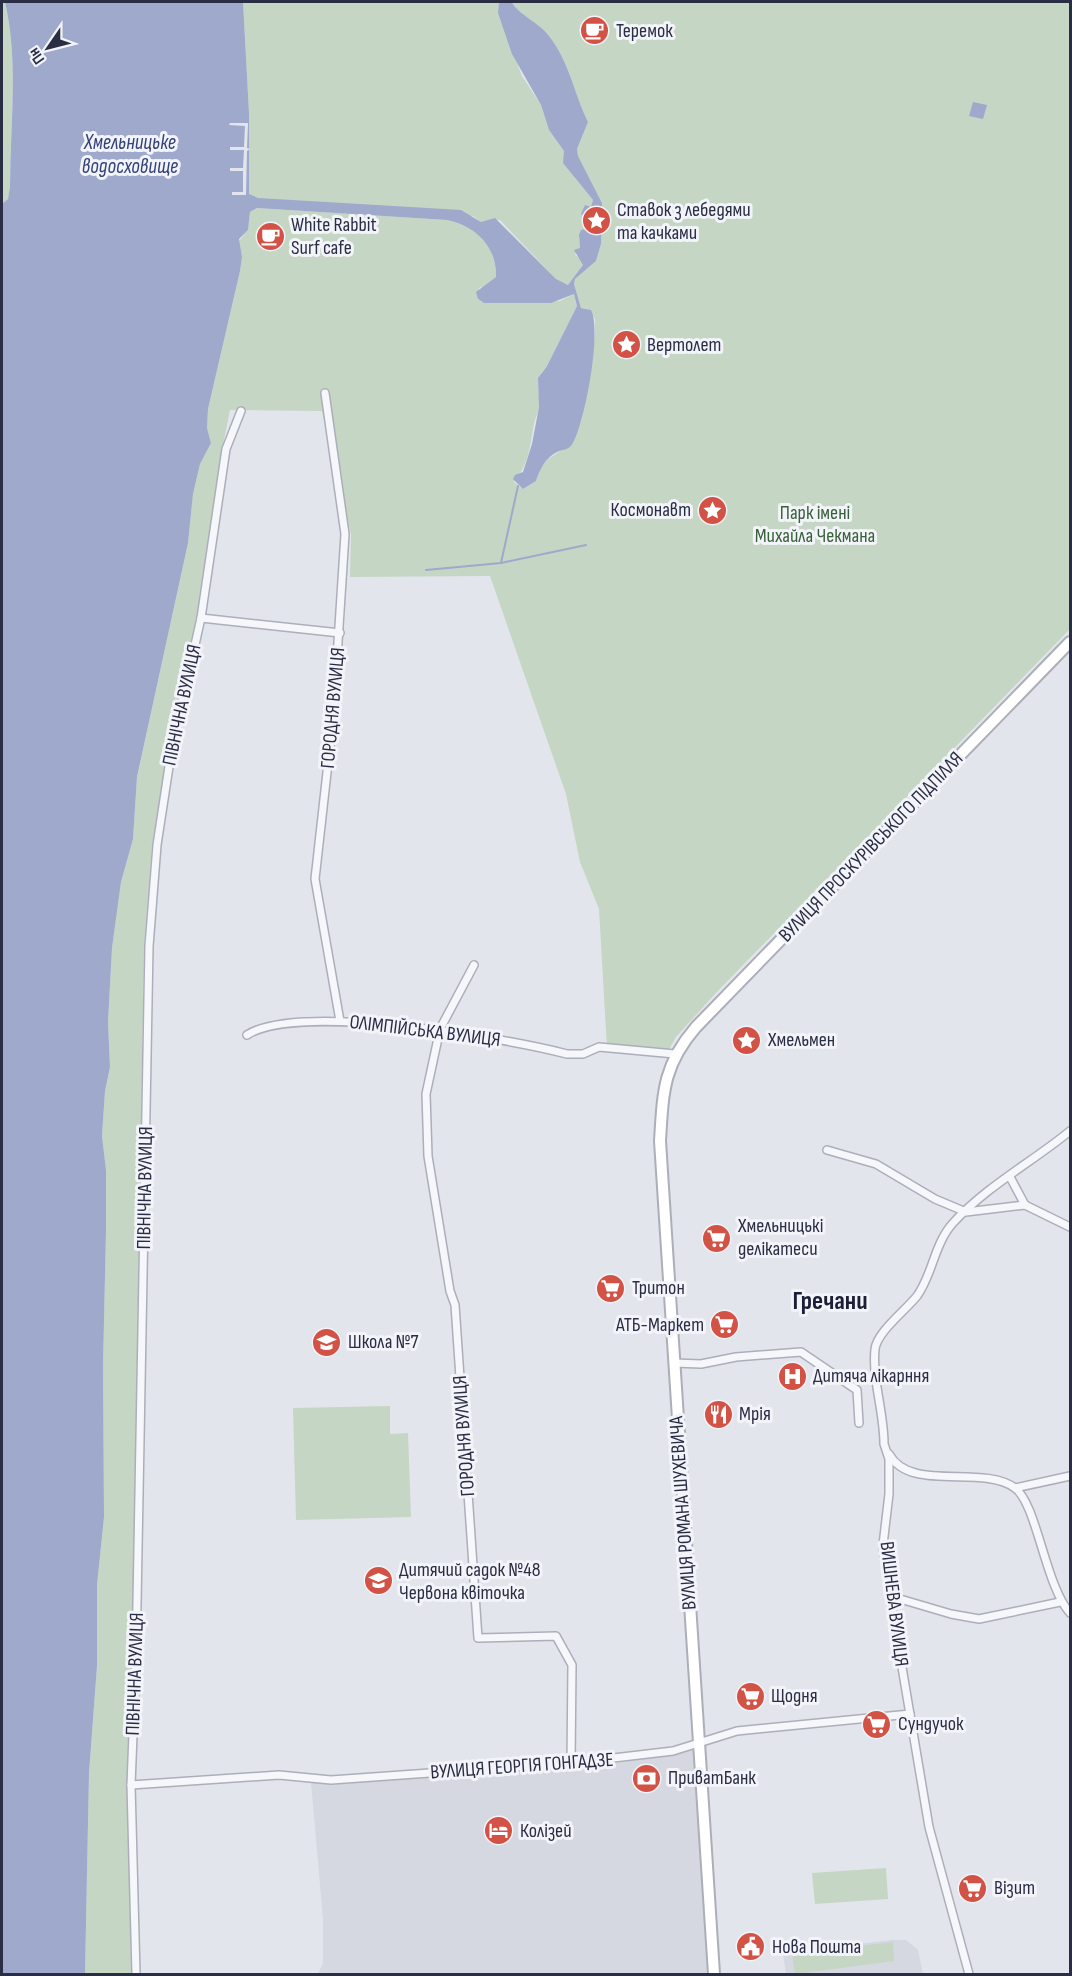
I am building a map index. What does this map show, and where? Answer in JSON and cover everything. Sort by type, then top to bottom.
[{"type":"main road","name":"ВУЛИЦЯ ПРОСКУРІВСЬКОГО ПІДПІЛЛЯ","points":[[675,1054],[696,1027],[1070,645]]},
{"type":"main road","name":"ВУЛИЦЯ РОМАНА ШУХЕВИЧА","points":[[675,1054],[665,1087],[660,1141],[714,1974]]},
{"type":"street","name":"ГОРОДНЯ ВУЛИЦЯ","points":[[325,393],[345,534],[333,718],[315,879],[340,1021]]},
{"type":"street","name":"ПІВНІЧНА ВУЛИЦЯ","points":[[136,1974],[131,1785],[136,1658],[149,946],[157,845],[169,769],[201,618],[226,449],[241,411]]},
{"type":"street","points":[[201,618],[339,633]]},
{"type":"street","points":[[440,1029],[474,964]]},
{"type":"street","name":"ОЛІМПІЙСЬКА ВУЛИЦЯ","points":[[247,1035],[259,1027],[273,1024],[340,1021],[440,1029],[567,1054],[583,1054],[599,1047],[675,1054]]},
{"type":"street","name":"ГОРОДНЯ ВУЛИЦЯ","points":[[440,1029],[426,1094],[428,1156],[454,1305],[478,1638],[556,1636],[572,1665],[571,1763]]},
{"type":"street","name":"ВИШНЕВА ВУЛИЦЯ","points":[[969,1974],[929,1827],[890,1596],[883,1545],[889,1494],[889,1459],[884,1444],[875,1347],[887,1327],[903,1313],[923,1288],[939,1245],[952,1224],[994,1185],[1010,1177],[1071,1131]]},
{"type":"street","points":[[827,1150],[876,1164],[935,1199],[966,1212],[1025,1205],[1071,1227]]},
{"type":"street","points":[[1010,1177],[1025,1205]]},
{"type":"street","points":[[674,1364],[701,1364],[736,1357],[801,1352],[857,1390],[859,1423]]},
{"type":"street","points":[[884,1444],[891,1458],[903,1469],[931,1476],[969,1477],[1002,1482],[1015,1488],[1022,1496],[1060,1602],[1071,1613]]},
{"type":"street","points":[[1015,1488],[1071,1476]]},
{"type":"street","points":[[890,1596],[951,1614],[979,1619],[1060,1602]]},
{"type":"street","name":"ВУЛИЦЯ ГЕОРГІЯ ГОНГАДЗЕ","points":[[131,1785],[279,1775],[331,1780],[571,1763],[673,1751],[737,1731],[910,1714]]},
{"type":"shaded area","points":[[693,1750],[709,1974],[318,1974],[323,1963],[323,1919],[311,1782],[331,1784],[572,1767],[624,1762]]},
{"type":"shaded area","points":[[906,1940],[918,1950],[923,1974],[786,1974],[783,1953]]},
{"type":"green space","points":[[2,2],[5,2],[12,48],[13,94],[10,186],[8,199],[2,204]]},
{"type":"green space","points":[[243,2],[499,2],[498,13],[522,76],[541,105],[549,130],[564,151],[575,178],[593,200],[591,228],[579,235],[580,248],[575,255],[581,259],[583,265],[570,284],[565,285],[556,279],[500,220],[481,222],[473,216],[258,199],[249,194],[249,113]]},
{"type":"green space","name":"Парк імені Михайла Чекмана","points":[[512,2],[1070,2],[1070,629],[715,994],[676,1037],[667,1053],[607,1048],[599,909],[580,862],[566,794],[490,576],[350,577],[351,534],[322,411],[230,410],[196,618],[168,746],[152,845],[144,945],[132,1658],[127,1781],[131,1974],[85,1974],[89,1773],[97,1666],[97,1585],[104,1517],[103,1366],[106,1170],[102,1136],[105,1091],[110,1067],[108,1022],[112,948],[121,882],[133,839],[137,778],[188,543],[193,494],[200,464],[211,443],[207,428],[208,409],[240,271],[242,257],[239,241],[248,230],[250,212],[257,208],[447,220],[475,232],[493,256],[496,277],[488,285],[479,288],[478,299],[484,303],[560,301],[574,294],[577,306],[547,366],[540,375],[539,408],[528,455],[514,482],[523,489],[536,481],[540,468],[548,459],[573,443],[582,418],[595,335],[595,319],[588,309],[581,308],[574,284],[575,279],[596,261],[601,244],[602,203],[578,156],[577,149],[588,122],[562,56],[545,32],[518,10]]},
{"type":"green space","points":[[390,1406],[390,1434],[408,1433],[411,1517],[296,1520],[293,1408]]},
{"type":"green space","points":[[886,1868],[888,1899],[815,1904],[812,1873]]},
{"type":"green space","points":[[893,1942],[894,1961],[795,1974],[792,1954]]},
{"type":"water","name":"Хмельницьке водосховище","points":[[5,2],[243,2],[249,113],[249,194],[258,198],[461,210],[481,222],[495,218],[556,279],[568,285],[583,265],[574,250],[580,248],[581,230],[591,228],[590,221],[581,214],[585,205],[591,207],[593,200],[563,163],[564,151],[549,130],[541,105],[512,54],[498,13],[499,2],[512,2],[518,10],[545,32],[562,56],[588,122],[577,149],[578,156],[602,203],[601,244],[596,261],[575,279],[574,284],[581,308],[591,310],[595,337],[591,376],[578,432],[573,443],[549,457],[536,481],[523,489],[513,479],[515,475],[523,472],[532,444],[539,407],[538,378],[547,366],[577,306],[574,294],[551,303],[484,303],[478,299],[476,292],[496,277],[493,256],[475,232],[447,220],[257,208],[250,212],[248,230],[239,239],[242,257],[240,271],[208,409],[207,428],[211,443],[200,464],[193,494],[188,543],[137,777],[133,839],[121,882],[112,948],[108,1022],[110,1067],[105,1091],[102,1136],[106,1170],[103,1366],[104,1517],[97,1585],[97,1666],[89,1773],[85,1974],[2,1974],[2,204],[8,199],[10,186],[13,94],[12,48]]},
{"type":"water","points":[[973,102],[987,105],[983,119],[969,116]]},
{"type":"pier","points":[[230,123],[248,123],[247,148],[250,149],[247,151],[246,195],[232,195],[232,192],[243,192],[243,171],[230,171],[230,168],[243,168],[244,150],[230,150],[230,147],[244,147],[245,126],[229,125]]},
{"type":"waterway","points":[[426,570],[501,563],[518,486]]},
{"type":"waterway","points":[[501,563],[586,545]]},
{"type":"place","name":"Теремок","points":[[595,31]]},
{"type":"place","name":"Ставок з лебедями та качками","points":[[596,221]]},
{"type":"place","name":"White Rabbit Surf cafe","points":[[270,236]]},
{"type":"place","name":"Вертолет","points":[[626,345]]},
{"type":"place","name":"Космонавт","points":[[712,510]]},
{"type":"place","name":"Хмельмен","points":[[747,1040]]},
{"type":"place","name":"Хмельницькі делікатеси","points":[[717,1238]]},
{"type":"place","name":"Тритон","points":[[611,1288]]},
{"type":"place","name":"АТБ-Маркет","points":[[725,1325]]},
{"type":"place","name":"Школа №7","points":[[327,1342]]},
{"type":"place","name":"Дитяча лікарння","points":[[792,1376]]},
{"type":"place","name":"Мрія","points":[[718,1414]]},
{"type":"place","name":"Дитячий садок №48 Червона квіточка","points":[[378,1581]]},
{"type":"place","name":"Щодня","points":[[750,1696]]},
{"type":"place","name":"Сундучок","points":[[877,1724]]},
{"type":"place","name":"ПриватБанк","points":[[647,1778]]},
{"type":"place","name":"Колізей","points":[[499,1831]]},
{"type":"place","name":"Візит","points":[[973,1888]]},
{"type":"place","name":"Нова Пошта","points":[[751,1947]]},
{"type":"district","name":"Гречани","points":[[830,1301]]}]
